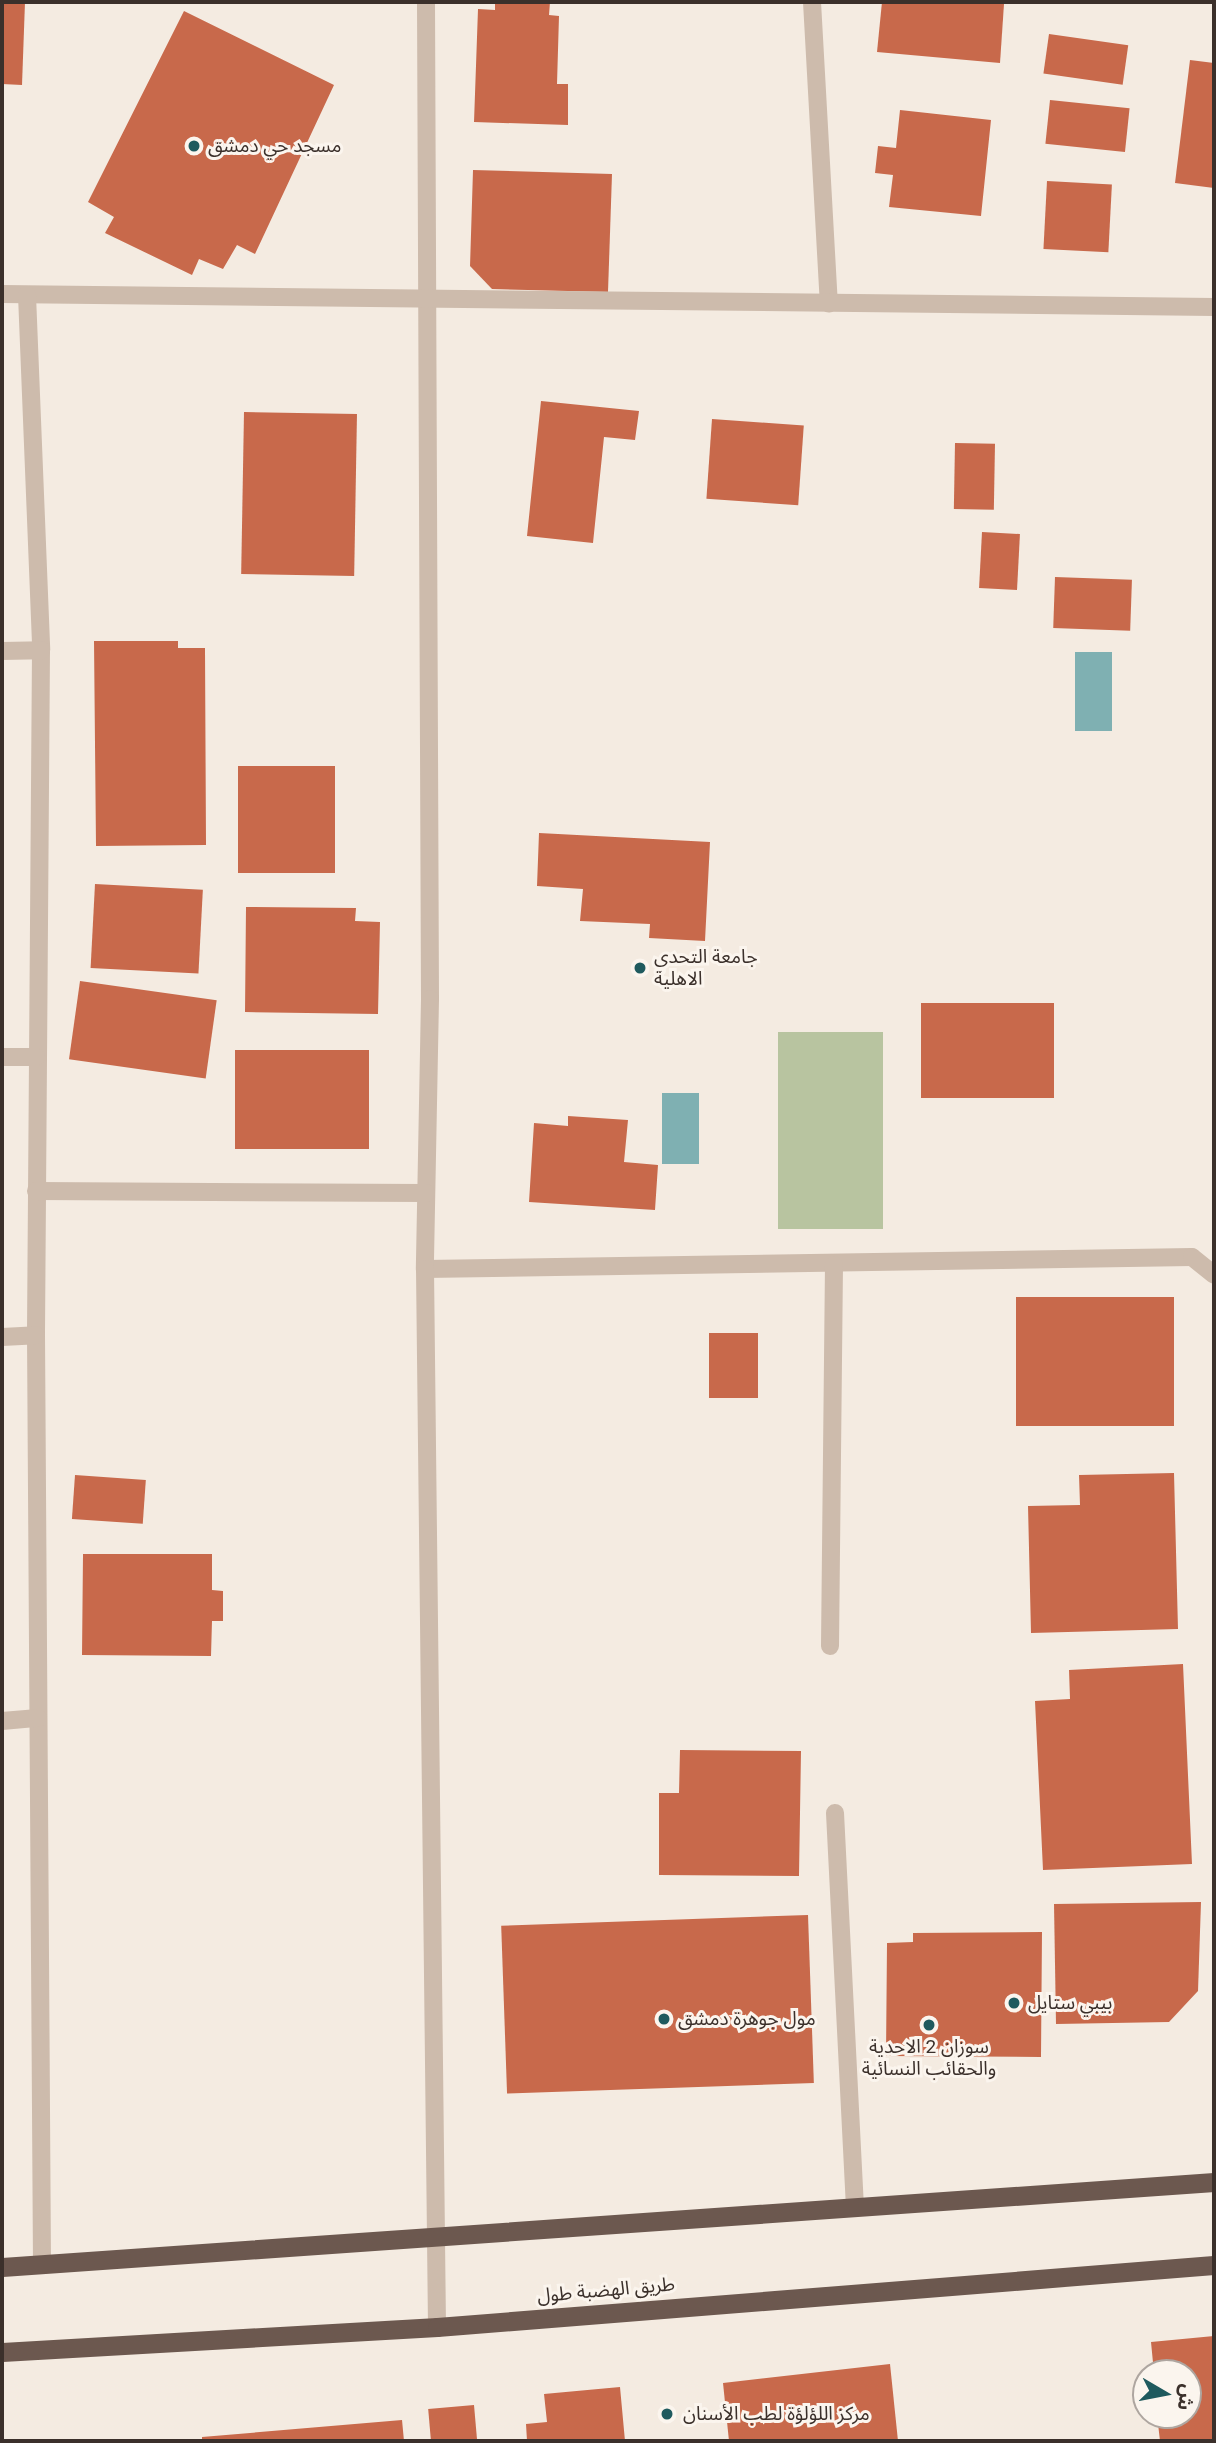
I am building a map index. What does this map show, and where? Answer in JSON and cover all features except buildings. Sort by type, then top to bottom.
[{"type":"highway","points":[[2,2267],[1214,2182]]},
{"type":"highway","name":"طريق الهضبة طول","points":[[2,2352],[438,2327],[1214,2265]]},
{"type":"street","points":[[426,2],[430,985],[425,1269],[438,2327]]},
{"type":"street","points":[[812,2],[829,304]]},
{"type":"street","points":[[2,294],[1214,307]]},
{"type":"street","points":[[27,295],[41,650],[36,1335],[42,2264]]},
{"type":"street","points":[[2,651],[41,650]]},
{"type":"street","points":[[2,1057],[37,1057]]},
{"type":"street","points":[[36,1191],[426,1193]]},
{"type":"street","points":[[425,1269],[834,1265],[1192,1257],[1214,1275]]},
{"type":"street","points":[[830,1646],[834,1265]]},
{"type":"street","points":[[2,1338],[36,1335]]},
{"type":"street","points":[[2,1721],[38,1718]]},
{"type":"street","points":[[835,1813],[855,2207]]},
{"type":"green space","points":[[778,1032],[883,1032],[883,1229],[778,1229]]},
{"type":"water","points":[[1075,652],[1112,652],[1112,731],[1075,731]]},
{"type":"water","points":[[662,1093],[699,1093],[699,1164],[662,1164]]},
{"type":"place","name":"مسجد حي دمشق","points":[[194,146]]},
{"type":"place","name":"جامعة التحدي الاهلية","points":[[640,968]]},
{"type":"place","name":"بيبي ستايل","points":[[1014,2003]]},
{"type":"place","name":"مول جوهرة دمشق","points":[[664,2019]]},
{"type":"place","name":"سوزان 2 الاحدية والحقائب النسائية","points":[[929,2025]]},
{"type":"place","name":"مركز اللؤلؤة لطب الأسنان","points":[[667,2414]]}]
